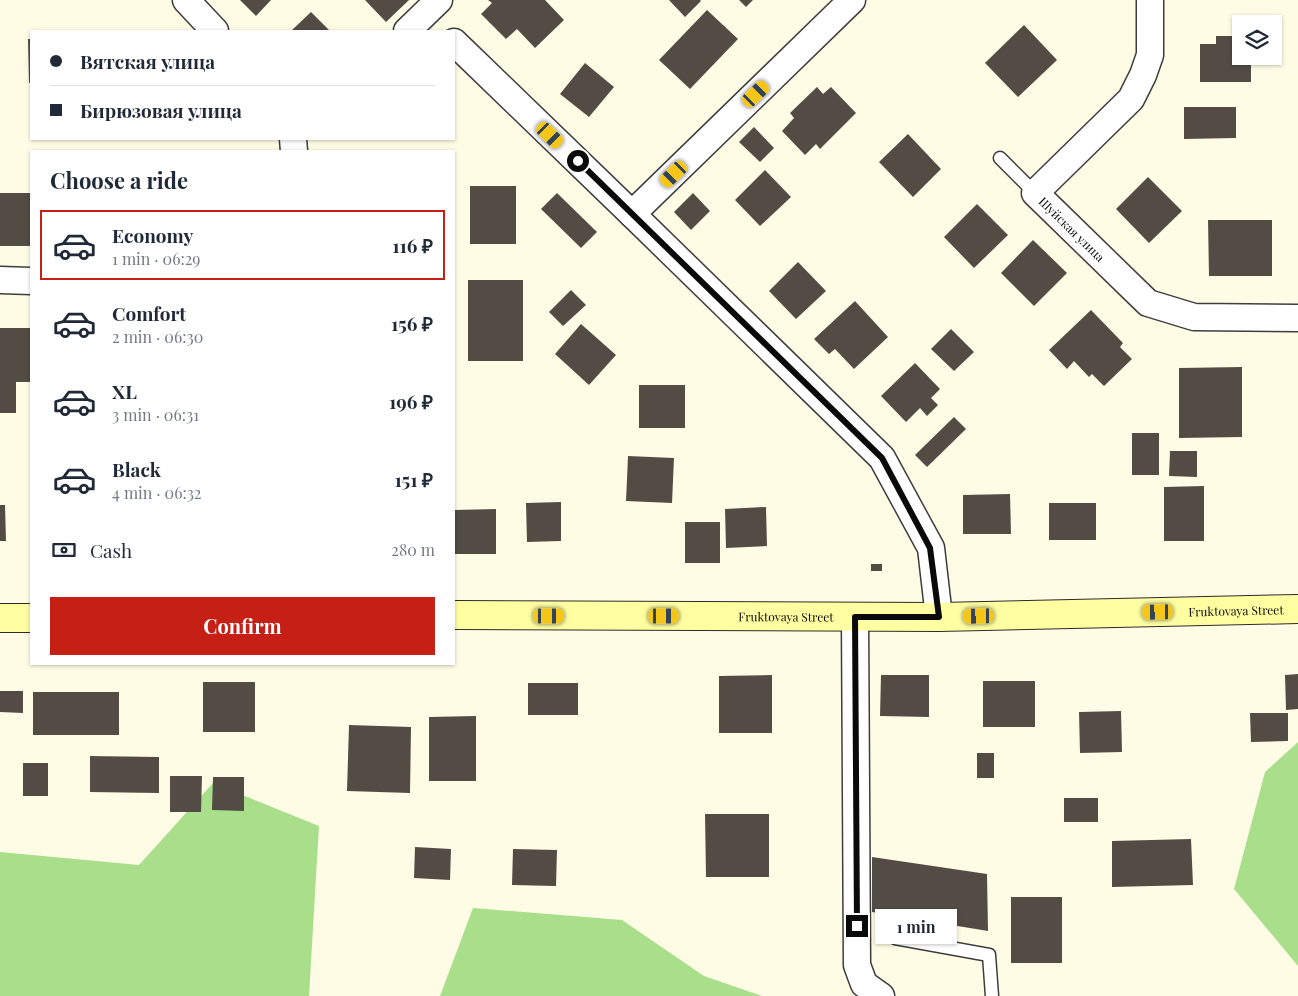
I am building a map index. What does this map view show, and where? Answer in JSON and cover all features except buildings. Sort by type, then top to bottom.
[{"type":"street","points":[[186,0],[214,30]]},
{"type":"street","points":[[632,214],[852,0]]},
{"type":"street","name":"Шуйская улица","points":[[1150,0],[1150,55],[1143,75],[1131,99],[1035,192],[1148,303],[1194,317],[1298,318]]},
{"type":"street","points":[[455,43],[882,458],[930,548],[939,617]]},
{"type":"street","points":[[0,280],[30,281]]},
{"type":"street","name":"Fruktovaya Street","points":[[455,616],[939,617],[1298,609]]},
{"type":"street","points":[[855,617],[857,965],[864,984],[881,996]]},
{"type":"street","points":[[0,618],[30,618]]},
{"type":"lane","points":[[1000,158],[1035,192]]},
{"type":"lane","points":[[894,938],[989,955],[992,996]]},
{"type":"green space","points":[[1298,742],[1298,966],[1234,889],[1265,772]]},
{"type":"green space","points":[[213,783],[319,826],[309,996],[0,996],[0,852],[139,865]]},
{"type":"green space","points":[[473,908],[622,920],[704,976],[762,996],[440,996]]},
{"type":"route","points":[[578,161],[882,458],[930,548],[939,617],[855,617],[857,926]]}]
